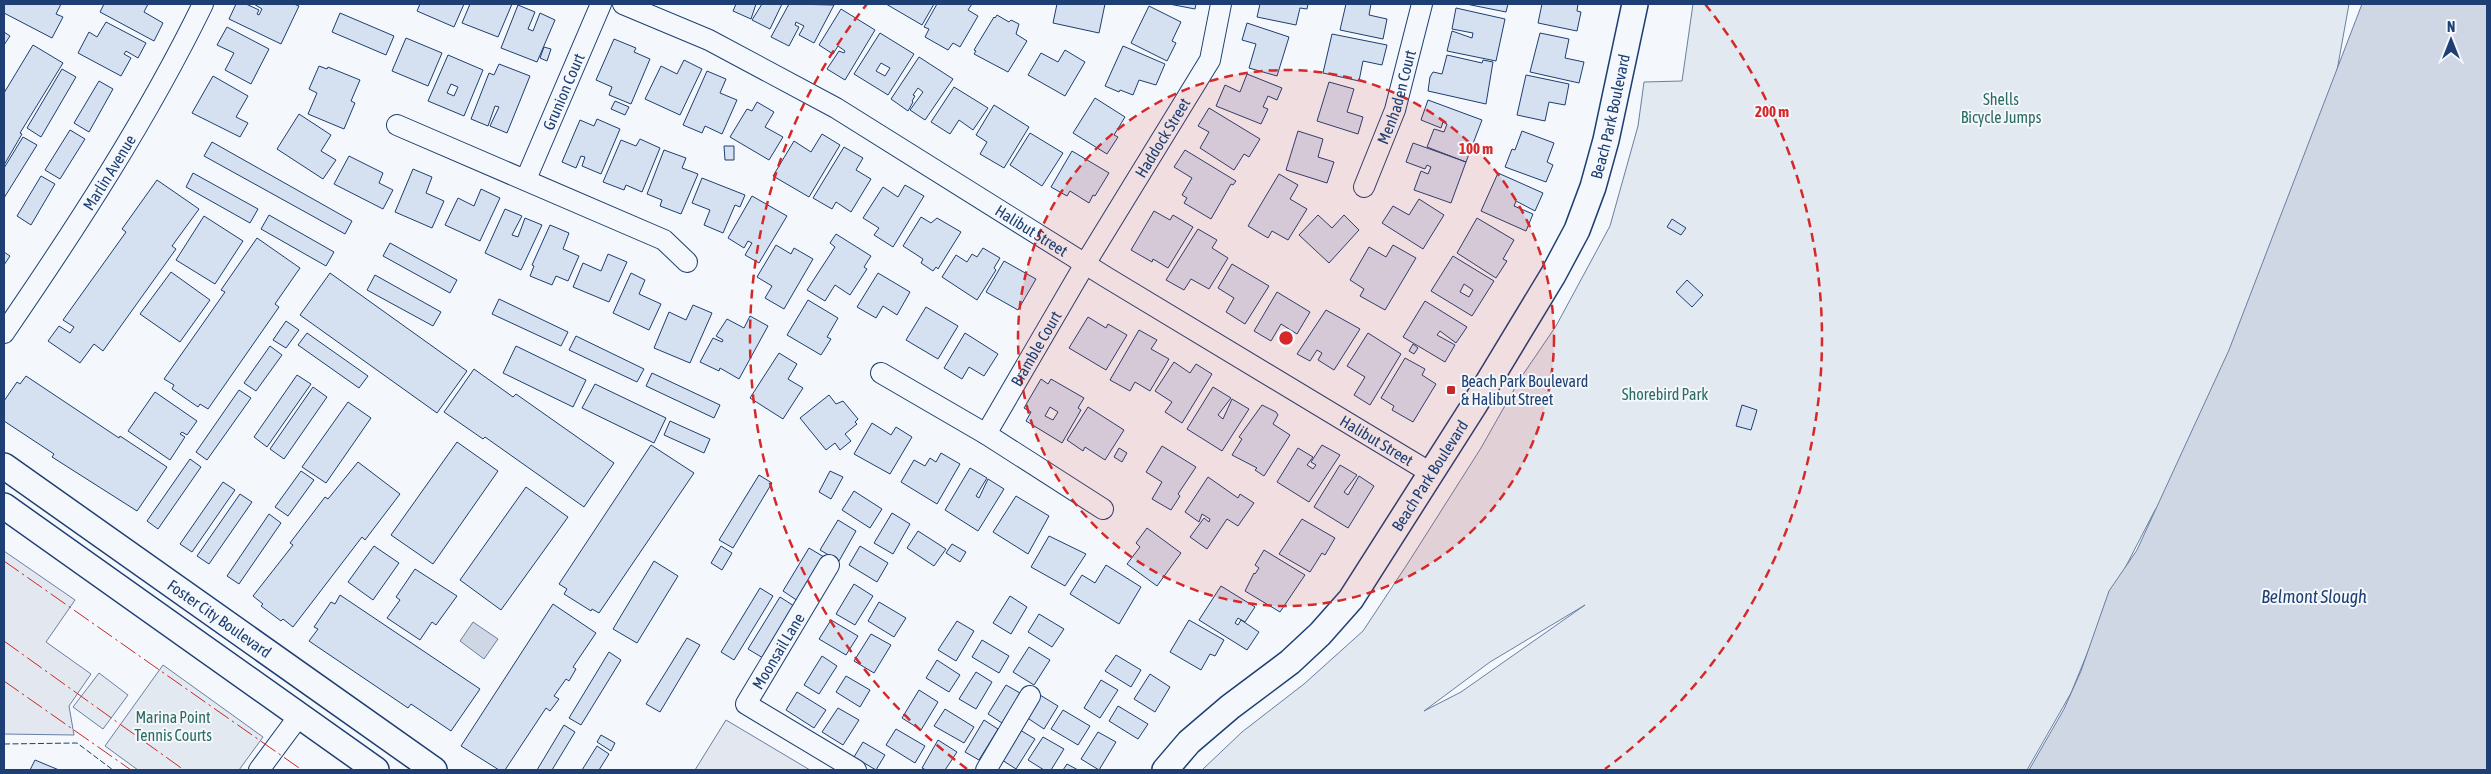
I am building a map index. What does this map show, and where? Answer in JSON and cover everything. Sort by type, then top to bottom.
[{"type":"main road","name":"Beach Park Boulevard","points":[[1165,770],[1189,742],[1230,706],[1290,662],[1320,634],[1351,598],[1368,574],[1544,291],[1577,230],[1593,187],[1606,140],[1635,4]]},
{"type":"main road","name":"Foster City Boulevard","points":[[4,466],[434,770]]},
{"type":"main road","name":"Foster City Boulevard","points":[[4,506],[376,770]]},
{"type":"street","name":"Marlin Avenue","points":[[4,333],[54,260],[135,128],[203,4]]},
{"type":"street","name":"Grunion Court","points":[[526,179],[600,4]]},
{"type":"street","name":"Halibut Street","points":[[623,4],[709,40],[836,108],[1085,264],[1431,473]]},
{"type":"street","name":"Haddock Street","points":[[1085,264],[1210,60],[1221,4]]},
{"type":"street","name":"Menhaden Court","points":[[1364,187],[1394,110],[1422,4]]},
{"type":"street","points":[[397,125],[664,240],[687,262]]},
{"type":"street","name":"Bramble Court","points":[[986,434],[1085,264]]},
{"type":"street","points":[[880,373],[986,434],[1103,509]]},
{"type":"street","name":"Moonsail Lane","points":[[829,565],[746,704],[856,770]]},
{"type":"street","points":[[986,770],[1030,696]]},
{"type":"street","points":[[259,770],[299,716]]},
{"type":"green space","points":[[1693,4],[2349,4],[2336,76],[2243,389],[2155,510],[2111,595],[2071,693],[2027,770],[1202,770],[1242,732],[1304,684],[1363,631],[1481,448],[1520,379],[1556,326],[1610,226],[1638,126],[1644,82],[1682,81]],"holes":[[[1585,605],[1461,692],[1424,711],[1490,662]]]},
{"type":"green space","name":"Marina Point Tennis Courts","points":[[163,665],[263,737],[239,770],[138,770],[105,746]]},
{"type":"green space","points":[[99,673],[128,695],[103,729],[73,707]]},
{"type":"shaded area","points":[[4,551],[75,600],[46,642],[91,674],[69,706],[74,735],[4,734]]},
{"type":"shaded area","points":[[726,720],[810,770],[695,770]]},
{"type":"water","name":"Belmont Slough","points":[[2362,4],[2487,4],[2487,770],[2029,770],[2064,709],[2081,671],[2109,591],[2137,550],[2229,350]]},
{"type":"water","points":[[473,622],[498,639],[484,659],[460,641]]},
{"type":"building","points":[[4,4],[61,4],[56,14],[63,17],[52,38],[4,13]]},
{"type":"building","points":[[104,4],[148,4],[144,12],[163,23],[154,41],[100,12]]},
{"type":"building","points":[[236,4],[246,4],[259,10],[257,14],[259,15],[262,9],[254,4],[294,4],[299,6],[281,44],[229,19]]},
{"type":"building","points":[[420,4],[464,4],[454,27],[417,11]]},
{"type":"building","points":[[470,4],[512,4],[498,37],[462,23]]},
{"type":"building","points":[[736,4],[756,4],[751,19],[733,11]]},
{"type":"building","points":[[762,4],[782,4],[770,29],[752,20]]},
{"type":"building","points":[[789,4],[834,5],[814,43],[799,35],[804,26],[796,22],[795,25],[799,27],[789,46],[771,37]]},
{"type":"building","points":[[886,4],[934,4],[922,25]]},
{"type":"building","points":[[937,4],[972,4],[968,10],[978,16],[960,47],[953,43],[948,50],[925,37],[929,29],[924,27]]},
{"type":"building","points":[[1057,4],[1105,4],[1099,33],[1053,23]]},
{"type":"building","points":[[1169,4],[1196,4],[1195,9]]},
{"type":"building","points":[[1260,4],[1308,4],[1307,9],[1300,8],[1296,25],[1257,17]]},
{"type":"building","points":[[1346,4],[1371,4],[1369,15],[1387,19],[1383,39],[1340,30]]},
{"type":"building","points":[[1466,4],[1508,4],[1506,12]]},
{"type":"building","points":[[1542,4],[1578,4],[1577,11],[1581,12],[1577,31],[1538,23]]},
{"type":"building","points":[[518,5],[535,12],[528,29],[533,31],[540,13],[555,20],[537,62],[501,48]]},
{"type":"building","points":[[1149,6],[1181,22],[1172,41],[1176,43],[1167,61],[1131,43]]},
{"type":"building","points":[[1456,8],[1505,19],[1496,61],[1447,51],[1452,31],[1472,38],[1473,33],[1452,29]]},
{"type":"building","points":[[841,9],[875,30],[845,80],[827,69],[839,51],[844,53],[845,51],[838,46],[833,54],[819,45]]},
{"type":"building","points":[[340,13],[394,36],[386,55],[332,32]]},
{"type":"building","points":[[997,15],[1009,22],[1011,20],[1019,24],[1016,34],[1027,41],[1008,72],[974,54],[976,51],[974,50]]},
{"type":"building","points":[[106,22],[146,43],[138,58],[126,51],[124,54],[131,58],[121,76],[78,53],[89,32],[97,37]]},
{"type":"building","points":[[1247,23],[1289,37],[1277,76],[1249,68],[1256,44],[1242,40]]},
{"type":"building","points":[[227,27],[269,49],[251,84],[225,70],[234,53],[217,45]]},
{"type":"building","points":[[4,32],[10,36],[4,45]]},
{"type":"building","points":[[880,33],[914,54],[888,95],[854,74]],"holes":[[[881,63],[890,68],[885,76],[876,71]]]},
{"type":"building","points":[[1540,33],[1569,39],[1565,58],[1584,62],[1579,83],[1530,72]]},
{"type":"building","points":[[1332,34],[1387,45],[1382,65],[1363,61],[1359,81],[1323,73]]},
{"type":"building","points":[[406,38],[442,53],[428,86],[392,71]]},
{"type":"building","points":[[614,39],[636,48],[634,52],[650,59],[631,104],[609,95],[612,87],[596,80]]},
{"type":"building","points":[[33,45],[63,63],[20,133],[22,134],[4,165],[4,93]]},
{"type":"building","points":[[1123,46],[1165,64],[1156,85],[1139,80],[1133,95],[1105,86]]},
{"type":"building","points":[[544,47],[551,49],[547,61],[540,58]]},
{"type":"building","points":[[1065,50],[1085,62],[1065,96],[1028,75],[1041,53],[1058,62]]},
{"type":"building","points":[[448,55],[483,70],[464,116],[428,101]],"holes":[[[451,84],[458,87],[454,96],[447,93]]]},
{"type":"building","points":[[1447,55],[1482,63],[1483,60],[1493,62],[1486,104],[1428,91],[1430,77],[1433,72],[1442,74]]},
{"type":"building","points":[[919,57],[953,79],[925,120],[910,110],[923,92],[918,88],[913,95],[915,96],[908,111],[891,99]]},
{"type":"building","points":[[684,60],[702,69],[680,115],[645,99],[661,66],[677,74]]},
{"type":"building","points":[[499,64],[530,76],[507,133],[490,126],[499,107],[495,106],[488,126],[471,119],[489,73],[494,75]]},
{"type":"building","points":[[319,66],[327,69],[328,67],[360,80],[351,101],[355,103],[344,129],[308,114],[317,93],[309,89]]},
{"type":"building","points":[[62,69],[76,77],[41,137],[27,128]]},
{"type":"building","points":[[707,71],[726,79],[720,93],[737,100],[722,134],[705,126],[702,133],[683,125]]},
{"type":"building","points":[[1247,74],[1282,88],[1277,100],[1268,96],[1263,107],[1268,109],[1261,124],[1216,106],[1225,85],[1240,92]]},
{"type":"building","points":[[1526,75],[1569,84],[1565,105],[1549,102],[1545,121],[1517,115]]},
{"type":"building","points":[[213,76],[248,96],[236,117],[248,123],[240,137],[192,113]]},
{"type":"building","points":[[99,81],[113,89],[89,132],[74,123]]},
{"type":"building","points":[[1329,82],[1354,89],[1347,112],[1363,117],[1358,134],[1317,121]]},
{"type":"building","points":[[954,87],[988,108],[973,130],[959,120],[950,134],[931,122]]},
{"type":"building","points":[[1095,98],[1125,117],[1114,135],[1118,137],[1107,154],[1073,133]]},
{"type":"building","points":[[1428,100],[1482,120],[1466,162],[1427,147],[1434,129],[1444,132],[1447,124],[1443,122],[1441,128],[1421,120]]},
{"type":"building","points":[[615,101],[629,107],[625,115],[611,109]]},
{"type":"building","points":[[757,102],[774,112],[765,127],[783,137],[769,160],[730,137],[747,109],[752,111]]},
{"type":"building","points":[[994,105],[1029,127],[1004,168],[980,154],[987,142],[976,135]]},
{"type":"building","points":[[1209,108],[1260,139],[1249,157],[1244,154],[1234,170],[1200,148],[1209,132],[1198,126]]},
{"type":"building","points":[[299,114],[331,135],[321,151],[336,160],[323,179],[277,149]]},
{"type":"building","points":[[597,119],[620,129],[601,174],[582,166],[585,157],[581,156],[576,168],[562,162],[580,120],[594,126]]},
{"type":"building","points":[[70,130],[85,139],[60,179],[45,170]]},
{"type":"building","points":[[1298,131],[1323,139],[1318,157],[1334,162],[1327,183],[1286,170]]},
{"type":"building","points":[[1522,131],[1554,143],[1547,162],[1553,165],[1546,182],[1505,167],[1512,149],[1515,150]]},
{"type":"building","points":[[1030,133],[1063,153],[1042,186],[1010,165]]},
{"type":"building","points":[[822,134],[840,145],[809,197],[773,176],[794,141],[811,152]]},
{"type":"building","points":[[23,137],[37,145],[4,198],[4,168]]},
{"type":"building","points":[[640,139],[660,148],[642,192],[626,185],[624,190],[603,182],[621,140],[636,146]]},
{"type":"building","points":[[212,142],[352,221],[345,234],[204,156]]},
{"type":"building","points":[[1413,143],[1466,162],[1451,203],[1414,190],[1421,171],[1428,174],[1431,167],[1427,165],[1425,169],[1406,162]]},
{"type":"building","points":[[724,146],[734,146],[734,160],[725,160]]},
{"type":"building","points":[[844,147],[863,158],[856,170],[871,179],[851,212],[836,202],[832,209],[813,198]]},
{"type":"building","points":[[664,150],[686,158],[682,168],[698,174],[681,214],[660,206],[662,200],[647,194]]},
{"type":"building","points":[[1185,150],[1236,181],[1233,185],[1231,184],[1211,219],[1184,203],[1187,198],[1182,195],[1192,178],[1174,167]]},
{"type":"building","points":[[1072,151],[1109,173],[1089,203],[1070,191],[1067,196],[1051,187]]},
{"type":"building","points":[[349,156],[383,173],[379,183],[393,190],[383,209],[334,184]]},
{"type":"building","points":[[413,169],[432,177],[426,193],[444,201],[432,228],[395,212]]},
{"type":"building","points":[[193,173],[258,209],[250,223],[186,187]]},
{"type":"building","points":[[1498,173],[1543,193],[1535,211],[1516,201],[1514,206],[1533,214],[1526,231],[1481,211]]},
{"type":"building","points":[[1279,174],[1298,185],[1290,199],[1307,209],[1288,240],[1272,231],[1268,238],[1248,226]]},
{"type":"building","points":[[41,176],[55,184],[31,225],[17,216]]},
{"type":"building","points":[[702,178],[745,195],[740,207],[735,205],[723,233],[704,225],[710,210],[692,203]]},
{"type":"building","points":[[157,180],[199,209],[172,246],[176,249],[103,351],[94,344],[80,363],[48,341],[59,326],[70,333],[74,327],[63,320],[126,232],[122,229]]},
{"type":"building","points":[[905,185],[924,196],[893,247],[874,235],[879,228],[863,218],[883,187],[898,197]]},
{"type":"building","points":[[481,189],[500,198],[480,241],[445,225],[458,198],[474,206]]},
{"type":"building","points":[[752,196],[787,216],[759,263],[745,255],[752,243],[748,241],[744,248],[728,238]]},
{"type":"building","points":[[1419,199],[1444,215],[1423,249],[1382,223],[1393,206],[1409,215]]},
{"type":"building","points":[[505,209],[522,216],[512,235],[518,237],[525,218],[542,225],[521,270],[485,253]]},
{"type":"building","points":[[1154,211],[1170,220],[1173,215],[1193,227],[1168,268],[1153,259],[1152,262],[1131,250]]},
{"type":"building","points":[[269,215],[334,252],[326,266],[261,229]]},
{"type":"building","points":[[1318,215],[1332,228],[1344,215],[1359,230],[1329,263],[1299,235]]},
{"type":"building","points":[[204,216],[243,241],[215,284],[176,260]]},
{"type":"building","points":[[921,217],[931,223],[937,218],[961,232],[938,269],[936,267],[933,271],[921,263],[923,259],[903,246]]},
{"type":"building","points":[[1477,218],[1514,240],[1503,259],[1507,261],[1496,278],[1457,253]]},
{"type":"building","points":[[1672,219],[1686,228],[1681,235],[1667,227]]},
{"type":"building","points":[[550,225],[569,233],[563,249],[579,256],[568,281],[556,276],[552,285],[530,276],[534,266],[532,265]]},
{"type":"building","points":[[1198,229],[1217,240],[1212,248],[1228,258],[1209,289],[1191,279],[1184,290],[1166,280]]},
{"type":"building","points":[[836,234],[871,256],[864,267],[867,269],[850,295],[835,285],[825,301],[807,290],[835,247],[830,243]]},
{"type":"building","points":[[257,238],[300,268],[275,304],[279,307],[208,409],[200,404],[198,407],[172,389],[174,385],[164,379],[225,292],[221,290]]},
{"type":"building","points":[[390,243],[457,280],[450,293],[383,256]]},
{"type":"building","points":[[776,245],[791,254],[794,248],[813,259],[784,309],[765,298],[772,286],[757,277]]},
{"type":"building","points":[[1393,245],[1416,258],[1385,310],[1360,296],[1364,289],[1350,280],[1369,247],[1386,257]]},
{"type":"building","points":[[983,248],[1000,258],[994,268],[996,270],[977,300],[942,277],[956,255],[967,262],[972,254],[977,257]]},
{"type":"building","points":[[4,252],[10,256],[4,265]]},
{"type":"building","points":[[608,254],[627,262],[609,302],[573,287],[583,263],[601,271]]},
{"type":"building","points":[[1453,256],[1494,281],[1472,316],[1431,291]],"holes":[[[1464,284],[1473,290],[1469,297],[1460,292]]]},
{"type":"building","points":[[1004,261],[1036,279],[1018,310],[986,292]]},
{"type":"building","points":[[1232,264],[1269,286],[1245,324],[1226,312],[1234,298],[1218,288]]},
{"type":"building","points":[[171,272],[210,300],[180,342],[140,314]]},
{"type":"building","points":[[330,273],[467,371],[437,413],[300,315]]},
{"type":"building","points":[[631,273],[645,280],[639,294],[661,304],[649,330],[613,313]]},
{"type":"building","points":[[878,273],[910,292],[897,315],[883,306],[876,318],[857,307]]},
{"type":"building","points":[[375,275],[441,312],[433,326],[367,290]]},
{"type":"building","points":[[1687,280],[1703,295],[1692,307],[1676,292]]},
{"type":"building","points":[[1277,292],[1310,312],[1297,334],[1281,324],[1271,341],[1254,331]]},
{"type":"building","points":[[499,299],[568,332],[561,346],[492,314]]},
{"type":"building","points":[[808,300],[838,318],[827,337],[831,339],[821,355],[787,335]]},
{"type":"building","points":[[1425,301],[1467,327],[1456,343],[1440,331],[1437,335],[1455,345],[1445,362],[1403,337]]},
{"type":"building","points":[[693,305],[712,313],[690,363],[654,348],[669,312],[686,320]]},
{"type":"building","points":[[926,307],[958,326],[938,359],[906,340]]},
{"type":"building","points":[[1326,310],[1360,329],[1334,370],[1318,360],[1322,353],[1317,350],[1310,361],[1297,354]]},
{"type":"building","points":[[750,316],[768,326],[739,379],[720,368],[719,371],[700,362],[713,338],[722,342],[723,340],[716,336],[727,319],[744,328]]},
{"type":"building","points":[[1088,317],[1106,328],[1108,324],[1127,335],[1106,370],[1069,348]]},
{"type":"building","points":[[286,321],[299,330],[286,348],[273,340]]},
{"type":"building","points":[[1139,330],[1157,340],[1151,349],[1169,359],[1150,391],[1135,382],[1130,391],[1110,380]]},
{"type":"building","points":[[307,333],[368,376],[359,388],[298,345]]},
{"type":"building","points":[[965,333],[998,354],[984,376],[969,367],[962,379],[944,368]]},
{"type":"building","points":[[1368,333],[1401,354],[1370,405],[1354,395],[1365,377],[1347,366]]},
{"type":"building","points":[[576,336],[644,369],[637,382],[569,350]]},
{"type":"building","points":[[1413,344],[1418,348],[1414,354],[1409,351]]},
{"type":"building","points":[[270,346],[282,355],[256,391],[244,383]]},
{"type":"building","points":[[516,346],[586,380],[573,407],[503,373]]},
{"type":"building","points":[[779,353],[797,364],[788,379],[803,388],[783,419],[750,398]]},
{"type":"building","points":[[1405,358],[1425,369],[1422,375],[1436,384],[1413,422],[1392,410],[1394,406],[1381,398]]},
{"type":"building","points":[[1174,362],[1190,373],[1196,364],[1212,374],[1182,423],[1165,412],[1172,402],[1155,391]]},
{"type":"building","points":[[474,369],[513,397],[516,394],[614,463],[584,507],[485,437],[483,439],[444,412]]},
{"type":"building","points":[[652,373],[720,405],[714,418],[646,386]]},
{"type":"building","points":[[297,375],[311,384],[267,447],[254,437]]},
{"type":"building","points":[[26,376],[119,438],[120,436],[167,467],[137,511],[52,457],[54,454],[4,421],[4,401],[17,382],[20,384]]},
{"type":"building","points":[[1041,379],[1048,384],[1051,379],[1084,398],[1078,408],[1081,410],[1062,443],[1026,421],[1031,412],[1024,408]],"holes":[[[1050,407],[1058,412],[1053,420],[1045,416]]]},
{"type":"building","points":[[595,384],[666,418],[654,443],[582,408]]},
{"type":"building","points":[[313,387],[327,397],[284,459],[270,449]]},
{"type":"building","points":[[1213,387],[1231,398],[1218,415],[1223,419],[1232,399],[1249,409],[1222,451],[1187,429]]},
{"type":"building","points":[[239,390],[251,398],[207,460],[196,452]]},
{"type":"building","points":[[155,392],[197,421],[187,435],[182,432],[180,434],[185,437],[170,460],[128,431]]},
{"type":"building","points":[[829,395],[836,404],[843,401],[858,419],[855,422],[857,424],[845,434],[851,441],[840,450],[835,443],[826,450],[800,418]]},
{"type":"building","points":[[348,402],[371,418],[326,483],[302,467]]},
{"type":"building","points":[[1262,405],[1276,412],[1278,415],[1273,424],[1290,435],[1264,476],[1255,470],[1257,468],[1232,455],[1242,439],[1239,437]]},
{"type":"building","points":[[1742,405],[1757,410],[1751,430],[1736,426]]},
{"type":"building","points":[[1088,407],[1124,430],[1105,460],[1085,447],[1083,451],[1067,440]]},
{"type":"building","points":[[670,421],[710,439],[704,453],[664,435]]},
{"type":"building","points":[[872,423],[891,435],[896,427],[912,437],[890,474],[854,454]]},
{"type":"building","points":[[457,442],[498,471],[433,564],[391,535]]},
{"type":"building","points":[[651,445],[694,473],[599,613],[592,609],[591,611],[564,594],[567,589],[559,584]]},
{"type":"building","points":[[1322,445],[1340,455],[1309,502],[1277,482],[1298,448],[1313,457],[1307,465],[1313,469],[1316,465],[1311,462]]},
{"type":"building","points":[[1162,446],[1196,467],[1178,494],[1180,496],[1171,510],[1152,499],[1162,482],[1146,472]]},
{"type":"building","points":[[1119,448],[1127,453],[1122,462],[1114,457]]},
{"type":"building","points":[[941,453],[960,464],[937,504],[901,482],[914,460],[925,466],[930,458],[936,462]]},
{"type":"building","points":[[190,459],[201,467],[158,529],[147,521]]},
{"type":"building","points":[[358,462],[400,494],[365,540],[362,537],[293,627],[283,619],[281,621],[261,606],[263,604],[253,596],[293,545],[290,543],[325,497],[328,499]]},
{"type":"building","points":[[1340,465],[1357,475],[1344,492],[1348,495],[1359,476],[1374,486],[1348,528],[1314,507]]},
{"type":"building","points":[[970,468],[987,478],[976,496],[979,498],[988,479],[1004,489],[978,531],[945,510]]},
{"type":"building","points":[[301,471],[314,480],[288,516],[275,507]]},
{"type":"building","points":[[830,471],[843,477],[831,499],[819,492]]},
{"type":"building","points":[[759,475],[772,483],[733,548],[719,540]]},
{"type":"building","points":[[1208,477],[1238,498],[1240,494],[1254,503],[1238,526],[1227,519],[1207,549],[1190,537],[1204,518],[1209,522],[1210,519],[1202,514],[1199,522],[1185,512]]},
{"type":"building","points":[[223,482],[235,490],[192,552],[180,544]]},
{"type":"building","points":[[526,487],[568,517],[501,610],[460,580]]},
{"type":"building","points":[[854,491],[882,509],[870,528],[842,510]]},
{"type":"building","points":[[240,494],[252,502],[209,564],[197,556]]},
{"type":"building","points":[[1016,496],[1049,516],[1028,554],[993,532]]},
{"type":"building","points":[[892,513],[910,524],[893,554],[874,543]]},
{"type":"building","points":[[269,514],[281,523],[239,584],[227,576]]},
{"type":"building","points":[[1302,519],[1335,538],[1325,555],[1322,553],[1310,572],[1279,554]]},
{"type":"building","points":[[838,520],[856,531],[839,561],[820,550]]},
{"type":"building","points":[[1147,528],[1181,553],[1157,586],[1127,564],[1140,547],[1136,543]]},
{"type":"building","points":[[918,531],[946,549],[934,566],[907,548]]},
{"type":"building","points":[[1049,536],[1086,554],[1065,586],[1031,567]]},
{"type":"building","points":[[952,544],[966,552],[960,562],[946,553]]},
{"type":"building","points":[[374,546],[399,563],[373,600],[348,582]]},
{"type":"building","points":[[721,546],[732,553],[722,570],[711,563]]},
{"type":"building","points":[[860,546],[888,563],[877,582],[849,565]]},
{"type":"building","points":[[809,548],[824,557],[798,601],[783,591]]},
{"type":"building","points":[[1264,550],[1305,575],[1280,612],[1245,591],[1254,573],[1259,568],[1255,565]]},
{"type":"building","points":[[654,561],[678,576],[637,643],[613,629]]},
{"type":"building","points":[[1106,565],[1141,587],[1119,624],[1070,594],[1082,575],[1095,583]]},
{"type":"building","points":[[415,569],[457,596],[436,625],[432,622],[420,640],[387,618],[400,600],[396,597]]},
{"type":"building","points":[[854,584],[873,596],[855,625],[836,614]]},
{"type":"building","points":[[1221,586],[1255,607],[1245,622],[1238,618],[1235,623],[1238,625],[1241,620],[1259,632],[1247,650],[1199,620]]},
{"type":"building","points":[[760,588],[773,596],[734,660],[721,652]]},
{"type":"building","points":[[340,595],[480,689],[451,731],[411,704],[408,708],[309,641],[318,629],[314,627],[331,602],[335,604]]},
{"type":"building","points":[[1010,596],[1027,607],[1011,634],[993,623]]},
{"type":"building","points":[[780,597],[794,606],[763,658],[748,649]]},
{"type":"building","points":[[879,602],[906,618],[894,637],[868,621]]},
{"type":"building","points":[[553,604],[596,633],[573,667],[576,669],[569,681],[566,679],[554,696],[559,699],[550,711],[546,708],[505,770],[499,770],[461,746]]},
{"type":"building","points":[[1039,614],[1064,629],[1052,647],[1028,632]]},
{"type":"building","points":[[831,620],[858,636],[846,655],[819,639]]},
{"type":"building","points":[[1189,620],[1224,640],[1215,656],[1210,654],[1201,670],[1170,652]]},
{"type":"building","points":[[957,621],[974,631],[956,661],[938,650]]},
{"type":"building","points":[[871,634],[891,645],[874,673],[854,661]]},
{"type":"building","points":[[687,638],[700,645],[660,712],[646,704]]},
{"type":"building","points":[[982,640],[1009,656],[999,673],[972,657]]},
{"type":"building","points":[[1029,647],[1050,660],[1034,685],[1013,672]]},
{"type":"building","points":[[609,652],[621,660],[581,725],[569,718]]},
{"type":"building","points":[[1116,655],[1141,670],[1131,687],[1105,671]]},
{"type":"building","points":[[822,656],[837,666],[819,694],[804,685]]},
{"type":"building","points":[[937,660],[960,675],[949,692],[926,678]]},
{"type":"building","points":[[976,672],[992,682],[976,709],[959,699]]},
{"type":"building","points":[[1150,674],[1170,687],[1155,712],[1134,699]]},
{"type":"building","points":[[846,676],[870,690],[860,707],[836,692]]},
{"type":"building","points":[[1101,680],[1118,690],[1100,718],[1084,708]]},
{"type":"building","points":[[1006,685],[1020,693],[1002,723],[988,714]]},
{"type":"building","points":[[919,690],[938,702],[921,730],[902,718]]},
{"type":"building","points":[[797,692],[826,710],[814,728],[786,710]]},
{"type":"building","points":[[1040,695],[1058,706],[1044,729],[1026,717]]},
{"type":"building","points":[[1118,706],[1148,724],[1138,739],[1109,721]]},
{"type":"building","points":[[838,708],[859,720],[843,745],[822,732]]},
{"type":"building","points":[[945,709],[974,727],[964,743],[934,726]]},
{"type":"building","points":[[1063,710],[1090,726],[1078,745],[1051,729]]},
{"type":"building","points":[[984,720],[998,729],[979,760],[965,752]]},
{"type":"building","points":[[564,725],[575,732],[552,770],[537,770]]},
{"type":"building","points":[[896,729],[925,746],[915,763],[886,745]]},
{"type":"building","points":[[1020,730],[1035,739],[1016,769],[1002,760]]},
{"type":"building","points":[[1098,732],[1116,742],[1099,770],[1081,759]]},
{"type":"building","points":[[601,735],[615,743],[611,751],[597,742]]},
{"type":"building","points":[[1043,737],[1064,749],[1051,770],[1044,770],[1028,760]]},
{"type":"building","points":[[938,740],[957,752],[945,770],[926,770],[922,768]]},
{"type":"building","points":[[863,742],[885,755],[876,770],[854,757]]},
{"type":"building","points":[[597,746],[609,754],[599,770],[582,770]]},
{"type":"building","points":[[35,760],[59,770],[30,770]]},
{"type":"building","points":[[1067,764],[1078,770],[1063,770]]},
{"type":"fence","points":[[4,744],[77,743],[113,770]]},
{"type":"power","points":[[4,561],[302,770]]},
{"type":"power","points":[[4,641],[184,770]]},
{"type":"power","points":[[4,681],[131,770]]},
{"type":"place","name":"Beach Park Boulevard & Halibut Street","points":[[1451,390]]},
{"type":"park label","name":"Shells Bicycle Jumps","points":[[2001,108]]},
{"type":"park label","name":"Shorebird Park","points":[[1665,394]]}]
